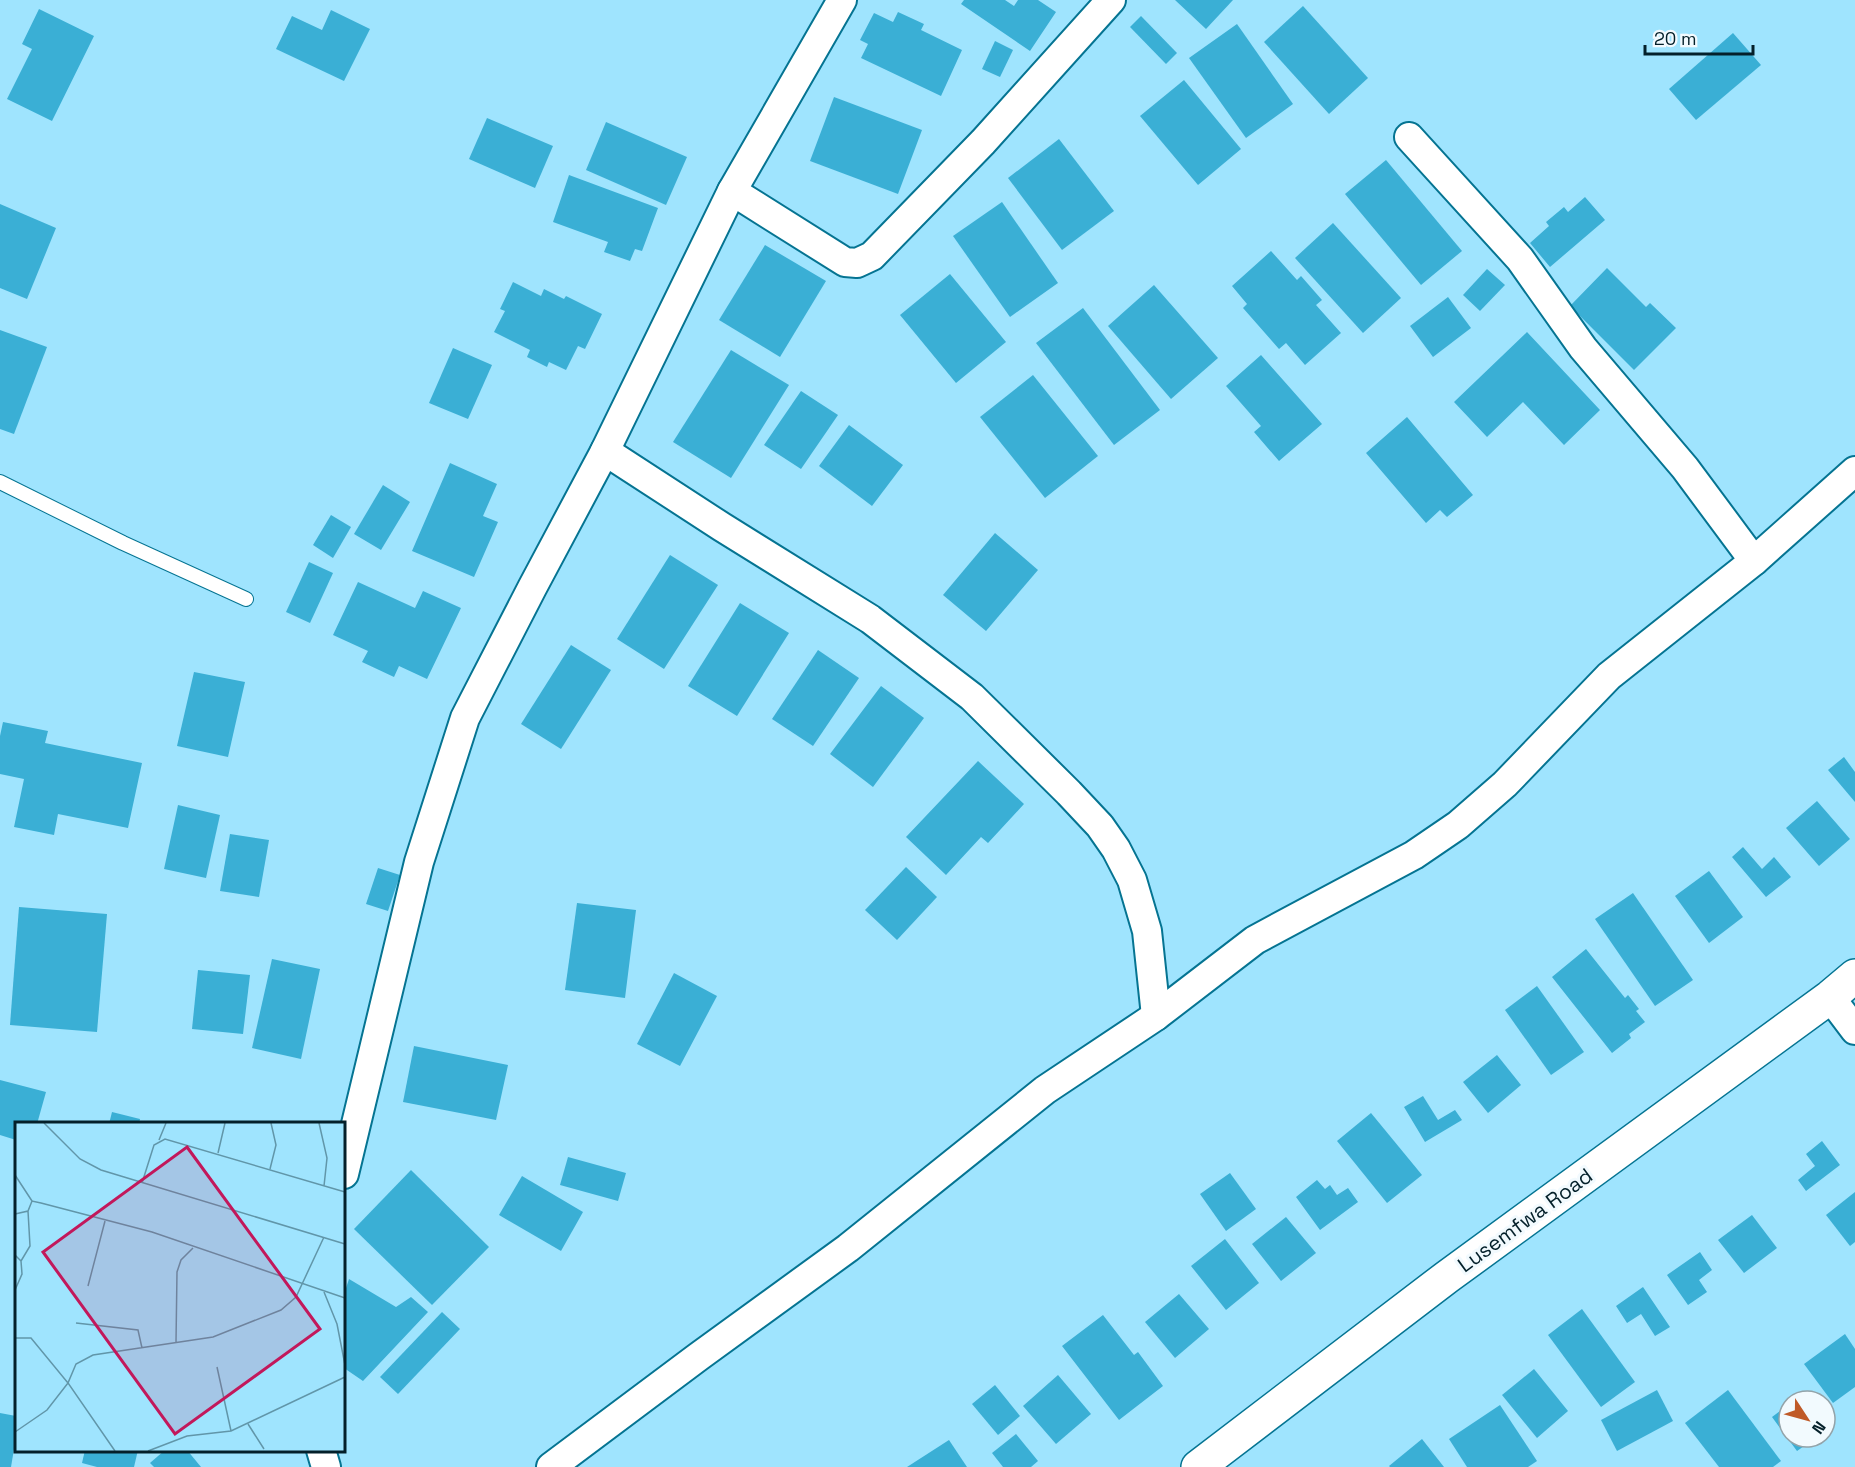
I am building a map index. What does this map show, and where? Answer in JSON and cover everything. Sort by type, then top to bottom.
[{"type":"street","points":[[345,1170],[419,862],[465,718],[605,451],[732,191],[842,0]]},
{"type":"street","points":[[732,191],[845,262],[856,263],[872,256],[983,142],[1111,0]]},
{"type":"street","points":[[1409,137],[1520,259],[1583,348],[1685,468],[1754,561]]},
{"type":"street","points":[[605,451],[870,619],[972,697],[1069,793],[1100,826],[1116,849],[1132,880],[1147,931],[1156,1016]]},
{"type":"street","points":[[551,1467],[848,1248],[1045,1090],[1156,1016],[1255,940],[1414,855],[1458,825],[1505,784],[1609,675],[1754,561],[1855,471]]},
{"type":"street","name":"Lusemfwa Road","points":[[1198,1467],[1447,1277],[1830,997],[1855,976]]},
{"type":"street","points":[[1830,997],[1855,1030]]},
{"type":"street","points":[[322,1452],[326,1467]]},
{"type":"lane","points":[[0,482],[123,543],[246,599]]},
{"type":"building","points":[[964,0],[1005,0],[1014,6],[1018,0],[1038,0],[1056,12],[1030,51],[961,4]]},
{"type":"building","points":[[1175,0],[1233,0],[1206,29]]},
{"type":"building","points":[[1303,6],[1368,78],[1329,114],[1264,42]]},
{"type":"building","points":[[39,9],[94,36],[52,121],[7,99],[32,49],[22,44]]},
{"type":"building","points":[[331,10],[370,29],[344,81],[276,49],[292,16],[322,30]]},
{"type":"building","points":[[898,12],[924,24],[921,30],[962,50],[941,96],[861,58],[868,44],[860,40],[874,13],[893,22]]},
{"type":"building","points":[[1141,16],[1177,53],[1166,64],[1130,27]]},
{"type":"building","points":[[1237,24],[1293,104],[1246,138],[1189,58]]},
{"type":"building","points":[[1733,33],[1761,65],[1696,120],[1669,89]]},
{"type":"building","points":[[995,41],[1013,50],[1000,77],[982,69]]},
{"type":"building","points":[[1184,80],[1241,149],[1198,185],[1140,116]]},
{"type":"building","points":[[834,97],[922,130],[898,194],[810,161]]},
{"type":"building","points":[[487,118],[553,146],[535,188],[469,159]]},
{"type":"building","points":[[606,122],[687,157],[666,205],[586,170]]},
{"type":"building","points":[[1059,139],[1114,211],[1062,250],[1008,178]]},
{"type":"building","points":[[1386,160],[1462,251],[1421,285],[1345,194]]},
{"type":"building","points":[[569,175],[658,208],[642,251],[635,249],[630,261],[604,252],[608,242],[553,222]]},
{"type":"building","points":[[1585,197],[1605,220],[1550,267],[1530,243],[1549,226],[1546,222],[1564,207],[1568,212]]},
{"type":"building","points":[[1002,202],[1058,283],[1010,317],[953,236]]},
{"type":"building","points":[[0,204],[56,228],[27,299],[0,288]]},
{"type":"building","points":[[1333,223],[1401,298],[1363,333],[1295,258]]},
{"type":"building","points":[[765,245],[826,281],[780,357],[719,320]]},
{"type":"building","points":[[1271,251],[1297,280],[1301,276],[1322,300],[1316,305],[1341,333],[1305,365],[1286,343],[1279,349],[1243,308],[1247,304],[1232,286]]},
{"type":"building","points":[[1607,268],[1646,307],[1650,303],[1676,328],[1634,370],[1570,306]]},
{"type":"building","points":[[1487,269],[1505,285],[1480,311],[1463,295]]},
{"type":"building","points":[[950,274],[1006,342],[956,383],[900,315]]},
{"type":"building","points":[[513,282],[541,296],[544,289],[564,299],[566,296],[602,314],[585,349],[578,346],[566,370],[549,362],[547,367],[527,357],[530,350],[494,332],[505,311],[500,309]]},
{"type":"building","points":[[1154,285],[1218,358],[1171,399],[1108,326]]},
{"type":"building","points":[[1448,297],[1471,328],[1433,357],[1410,326]]},
{"type":"building","points":[[1083,308],[1160,410],[1114,445],[1036,343]]},
{"type":"building","points":[[0,330],[47,347],[14,434],[0,429]]},
{"type":"building","points":[[1527,332],[1600,410],[1564,445],[1523,402],[1487,437],[1454,402]]},
{"type":"building","points":[[453,348],[492,365],[468,419],[429,403]]},
{"type":"building","points":[[731,350],[789,385],[731,478],[673,442]]},
{"type":"building","points":[[1261,355],[1322,424],[1279,461],[1254,432],[1261,426],[1226,386]]},
{"type":"building","points":[[1033,375],[1098,456],[1045,498],[980,417]]},
{"type":"building","points":[[801,391],[838,415],[801,469],[764,445]]},
{"type":"building","points":[[1407,417],[1473,495],[1447,517],[1440,510],[1426,523],[1366,453]]},
{"type":"building","points":[[849,425],[903,465],[872,506],[819,466]]},
{"type":"building","points":[[450,463],[497,484],[483,516],[498,522],[474,577],[412,551]]},
{"type":"building","points":[[383,485],[410,502],[381,550],[354,534]]},
{"type":"building","points":[[331,515],[351,527],[333,558],[313,545]]},
{"type":"building","points":[[995,533],[1038,570],[986,631],[943,595]]},
{"type":"building","points":[[670,555],[718,585],[664,669],[617,639]]},
{"type":"building","points":[[309,562],[333,573],[310,623],[286,612]]},
{"type":"building","points":[[358,582],[415,608],[423,591],[461,608],[427,679],[399,666],[394,677],[362,662],[368,651],[333,635]]},
{"type":"building","points":[[740,603],[789,633],[737,716],[688,686]]},
{"type":"building","points":[[571,645],[611,670],[561,749],[521,724]]},
{"type":"building","points":[[818,650],[859,678],[813,746],[772,719]]},
{"type":"building","points":[[194,672],[245,682],[228,757],[177,746]]},
{"type":"building","points":[[881,686],[924,718],[873,787],[830,754]]},
{"type":"building","points":[[3,722],[48,731],[45,743],[142,763],[128,828],[58,814],[54,835],[14,827],[24,779],[0,774],[0,736]]},
{"type":"building","points":[[1844,757],[1855,772],[1855,802],[1828,770]]},
{"type":"building","points":[[978,761],[1024,804],[988,843],[981,837],[946,875],[906,837]]},
{"type":"building","points":[[1817,801],[1850,839],[1819,866],[1786,828]]},
{"type":"building","points":[[178,805],[220,815],[206,878],[164,869]]},
{"type":"building","points":[[230,834],[269,840],[259,897],[220,891]]},
{"type":"building","points":[[1743,847],[1762,869],[1774,857],[1791,877],[1766,897],[1732,857]]},
{"type":"building","points":[[906,867],[937,897],[897,940],[865,910]]},
{"type":"building","points":[[378,868],[400,875],[388,911],[366,904]]},
{"type":"building","points":[[1709,871],[1743,917],[1709,943],[1675,896]]},
{"type":"building","points":[[1633,893],[1693,980],[1655,1006],[1595,919]]},
{"type":"building","points":[[577,903],[636,910],[625,998],[565,990]]},
{"type":"building","points":[[19,907],[107,914],[97,1032],[10,1025]]},
{"type":"building","points":[[1586,949],[1625,998],[1628,995],[1639,1009],[1636,1011],[1645,1022],[1629,1034],[1631,1038],[1612,1053],[1552,977]]},
{"type":"building","points":[[272,959],[320,969],[301,1059],[252,1048]]},
{"type":"building","points":[[198,970],[250,975],[243,1034],[192,1029]]},
{"type":"building","points":[[674,973],[717,996],[680,1066],[637,1044]]},
{"type":"building","points":[[1537,986],[1584,1052],[1551,1075],[1505,1010]]},
{"type":"building","points":[[414,1046],[508,1065],[496,1120],[403,1102]]},
{"type":"building","points":[[1497,1055],[1521,1085],[1488,1113],[1463,1082]]},
{"type":"building","points":[[0,1080],[46,1092],[38,1122],[15,1122],[15,1140],[0,1135]]},
{"type":"building","points":[[1423,1096],[1438,1120],[1455,1110],[1462,1120],[1425,1142],[1404,1107]]},
{"type":"building","points":[[112,1112],[140,1119],[139,1122],[110,1122]]},
{"type":"building","points":[[1371,1113],[1422,1175],[1387,1203],[1337,1141]]},
{"type":"building","points":[[1822,1141],[1840,1165],[1806,1191],[1798,1180],[1815,1166],[1806,1154]]},
{"type":"building","points":[[568,1157],[626,1173],[618,1201],[560,1185]]},
{"type":"building","points":[[411,1170],[489,1247],[432,1305],[354,1229]]},
{"type":"building","points":[[1230,1173],[1256,1209],[1226,1231],[1200,1194]]},
{"type":"building","points":[[522,1176],[583,1212],[561,1251],[499,1215]]},
{"type":"building","points":[[1317,1180],[1325,1189],[1330,1185],[1337,1195],[1348,1188],[1358,1202],[1320,1230],[1296,1197]]},
{"type":"building","points":[[1855,1192],[1855,1242],[1850,1246],[1826,1215]]},
{"type":"building","points":[[1752,1215],[1777,1248],[1744,1273],[1718,1240]]},
{"type":"building","points":[[1286,1217],[1316,1253],[1281,1281],[1252,1244]]},
{"type":"building","points":[[1225,1239],[1259,1283],[1226,1310],[1191,1266]]},
{"type":"building","points":[[1700,1252],[1712,1270],[1699,1280],[1707,1292],[1688,1305],[1667,1275]]},
{"type":"building","points":[[349,1279],[396,1307],[411,1297],[428,1312],[363,1381],[345,1369],[345,1291]]},
{"type":"building","points":[[1643,1287],[1670,1327],[1655,1336],[1641,1314],[1627,1323],[1616,1306]]},
{"type":"building","points":[[1179,1294],[1209,1329],[1175,1358],[1145,1322]]},
{"type":"building","points":[[1582,1309],[1635,1382],[1601,1407],[1548,1335]]},
{"type":"building","points":[[442,1312],[460,1329],[398,1394],[380,1377]]},
{"type":"building","points":[[1103,1315],[1134,1355],[1138,1352],[1163,1386],[1119,1420],[1062,1346]]},
{"type":"building","points":[[1845,1334],[1855,1349],[1855,1387],[1837,1400],[1837,1389],[1823,1389],[1804,1364]]},
{"type":"building","points":[[1534,1369],[1568,1411],[1537,1438],[1502,1395]]},
{"type":"building","points":[[1058,1375],[1091,1414],[1056,1444],[1023,1406]]},
{"type":"building","points":[[995,1385],[1020,1416],[998,1435],[972,1404]]},
{"type":"building","points":[[1657,1390],[1673,1421],[1617,1451],[1601,1420]]},
{"type":"building","points":[[1728,1390],[1781,1461],[1773,1467],[1719,1467],[1685,1423]]},
{"type":"building","points":[[1500,1405],[1537,1461],[1528,1467],[1467,1467],[1449,1439]]},
{"type":"building","points":[[0,1413],[15,1416],[15,1443],[11,1467],[0,1467]]},
{"type":"building","points":[[1777,1413],[1777,1424],[1772,1417]]},
{"type":"building","points":[[1016,1434],[1038,1461],[1031,1467],[1003,1467],[992,1453]]},
{"type":"building","points":[[1422,1439],[1444,1467],[1389,1466]]},
{"type":"building","points":[[949,1440],[967,1467],[907,1467]]},
{"type":"building","points":[[85,1452],[138,1452],[134,1467],[97,1467],[82,1463]]},
{"type":"building","points":[[163,1452],[189,1452],[201,1467],[154,1467],[150,1463]]}]
